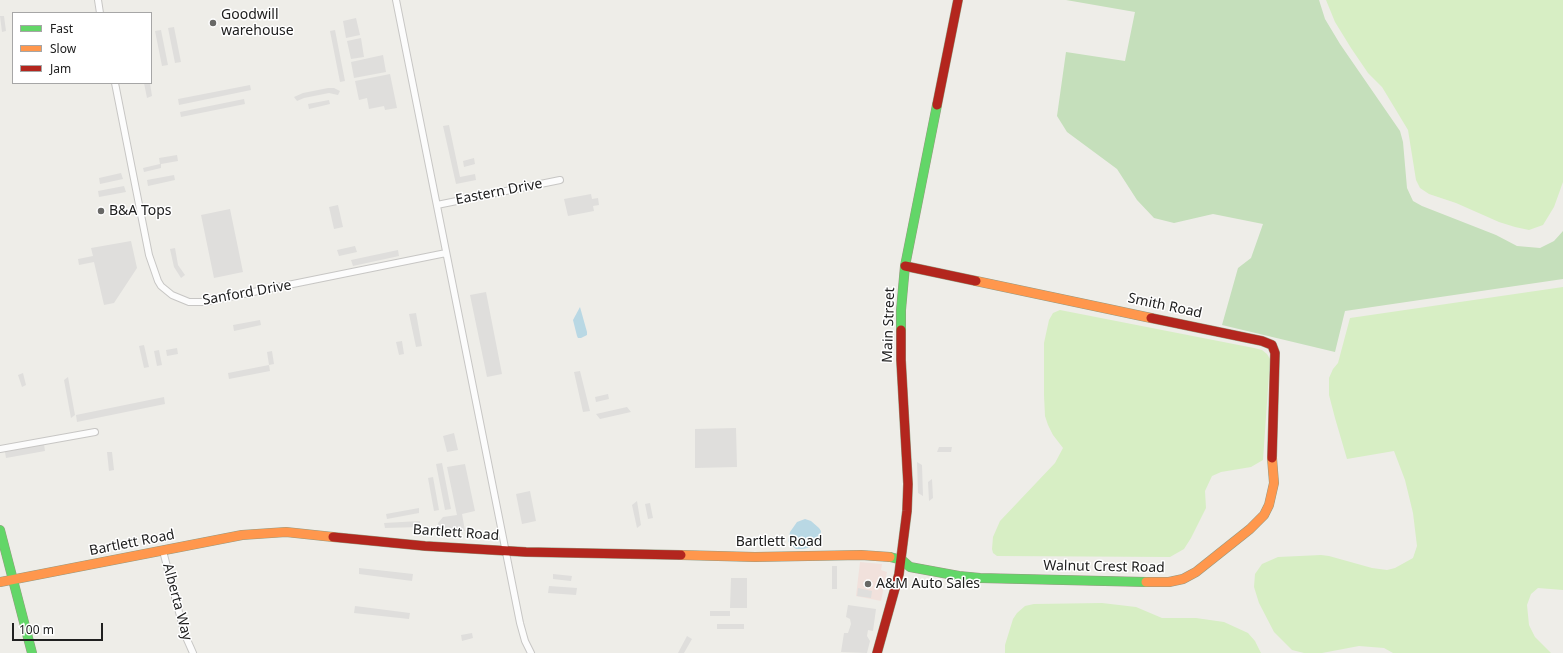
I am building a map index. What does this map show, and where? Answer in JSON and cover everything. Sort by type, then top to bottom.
[{"type":"main road","name":"Main Street","points":[[877,653],[902,560],[907,512],[908,484],[901,360],[901,310],[905,266],[915,209],[958,0]]},
{"type":"main road","name":"Smith Road","points":[[905,266],[1268,344],[1274,348],[1275,353],[1271,451],[1274,479],[1273,494]]},
{"type":"main road","name":"Walnut Crest Road","points":[[902,560],[910,567],[959,576],[980,578],[1162,582],[1177,581],[1196,572],[1250,529],[1264,515],[1270,505],[1273,494]]},
{"type":"main road","points":[[0,530],[32,653]]},
{"type":"main road","name":"Bartlett Road","points":[[0,582],[254,534],[286,532],[425,546],[506,551],[755,557],[861,555],[893,557],[902,560]]},
{"type":"street","points":[[98,0],[100,12]]},
{"type":"street","points":[[396,0],[523,636],[532,653]]},
{"type":"street","name":"Sanford Drive","points":[[114,84],[149,255],[158,281],[165,290],[172,295],[189,302],[204,302],[446,253]]},
{"type":"street","name":"Eastern Drive","points":[[437,205],[560,180]]},
{"type":"street","points":[[0,449],[96,432]]},
{"type":"street","name":"Alberta Way","points":[[163,551],[184,635],[193,653]]},
{"type":"shaded area","points":[[0,16],[4,16],[6,31],[2,32]]},
{"type":"shaded area","points":[[356,18],[360,35],[346,38],[343,21]]},
{"type":"shaded area","points":[[174,27],[181,62],[175,63],[168,28]]},
{"type":"shaded area","points":[[161,30],[168,65],[162,66],[155,31]]},
{"type":"shaded area","points":[[335,30],[345,81],[340,82],[330,31]]},
{"type":"shaded area","points":[[361,38],[364,57],[351,59],[347,41]]},
{"type":"shaded area","points":[[383,55],[386,72],[354,78],[351,62]]},
{"type":"shaded area","points":[[390,74],[397,108],[385,110],[384,106],[369,109],[367,98],[359,100],[355,81]]},
{"type":"shaded area","points":[[144,84],[150,84],[152,96],[147,98]]},
{"type":"shaded area","points":[[250,85],[251,90],[179,105],[178,99]]},
{"type":"shaded area","points":[[334,88],[340,91],[338,95],[329,93],[304,98],[297,101],[294,97],[303,93]]},
{"type":"shaded area","points":[[244,99],[245,104],[181,117],[180,112]]},
{"type":"shaded area","points":[[329,100],[330,104],[309,109],[308,104]]},
{"type":"shaded area","points":[[449,125],[460,177],[475,174],[476,180],[456,184],[443,126]]},
{"type":"shaded area","points":[[177,155],[178,161],[161,164],[161,168],[144,172],[143,168],[160,164],[159,158]]},
{"type":"shaded area","points":[[474,158],[475,164],[464,167],[463,161]]},
{"type":"shaded area","points":[[121,173],[123,179],[100,184],[99,178]]},
{"type":"shaded area","points":[[174,175],[175,180],[148,186],[147,180]]},
{"type":"shaded area","points":[[124,186],[126,192],[99,197],[98,191]]},
{"type":"shaded area","points":[[591,194],[592,199],[598,198],[599,205],[593,206],[594,211],[568,216],[564,199]]},
{"type":"shaded area","points":[[338,205],[343,227],[334,229],[329,207]]},
{"type":"shaded area","points":[[230,209],[243,272],[214,278],[201,215]]},
{"type":"shaded area","points":[[131,241],[137,268],[114,303],[104,305],[94,262],[79,265],[78,259],[93,256],[91,248]]},
{"type":"shaded area","points":[[355,246],[357,252],[339,256],[337,250]]},
{"type":"shaded area","points":[[175,248],[178,265],[185,275],[181,278],[174,267],[170,249]]},
{"type":"shaded area","points":[[398,250],[399,256],[353,266],[351,260]]},
{"type":"shaded area","points":[[486,292],[502,374],[487,377],[470,295]]},
{"type":"shaded area","points":[[416,313],[422,346],[416,347],[409,314]]},
{"type":"shaded area","points":[[260,320],[261,325],[234,331],[233,325]]},
{"type":"shaded area","points":[[402,341],[404,354],[399,355],[396,342]]},
{"type":"shaded area","points":[[144,345],[149,367],[144,368],[139,346]]},
{"type":"shaded area","points":[[177,348],[178,354],[167,356],[166,350]]},
{"type":"shaded area","points":[[159,350],[162,365],[157,366],[154,351]]},
{"type":"shaded area","points":[[272,351],[274,364],[269,365],[267,352]]},
{"type":"shaded area","points":[[269,365],[270,371],[229,379],[228,373]]},
{"type":"shaded area","points":[[580,371],[590,411],[583,412],[574,372]]},
{"type":"shaded area","points":[[23,373],[26,385],[22,387],[18,375]]},
{"type":"shaded area","points":[[68,377],[75,415],[71,418],[64,380]]},
{"type":"shaded area","points":[[608,394],[609,399],[596,402],[595,397]]},
{"type":"shaded area","points":[[164,397],[165,404],[77,422],[76,415]]},
{"type":"shaded area","points":[[627,407],[631,412],[600,419],[596,414]]},
{"type":"shaded area","points":[[736,428],[737,467],[695,468],[695,429]]},
{"type":"shaded area","points":[[454,433],[458,450],[447,452],[443,436]]},
{"type":"shaded area","points":[[44,444],[45,451],[6,458],[5,452]]},
{"type":"shaded area","points":[[939,447],[952,447],[951,452],[937,452]]},
{"type":"shaded area","points":[[107,452],[112,452],[114,470],[109,471]]},
{"type":"shaded area","points":[[917,462],[922,465],[923,496],[918,493]]},
{"type":"shaded area","points":[[442,463],[451,509],[445,510],[436,464]]},
{"type":"shaded area","points":[[465,464],[475,511],[462,514],[465,531],[441,535],[438,523],[443,517],[457,515],[447,467]]},
{"type":"shaded area","points":[[433,477],[439,510],[434,511],[428,478]]},
{"type":"shaded area","points":[[932,479],[933,498],[929,501],[928,482]]},
{"type":"shaded area","points":[[530,491],[536,521],[522,524],[516,494]]},
{"type":"shaded area","points":[[637,501],[641,525],[637,528],[632,505]]},
{"type":"shaded area","points":[[650,503],[653,518],[648,519],[645,504]]},
{"type":"shaded area","points":[[419,508],[419,513],[387,519],[386,514]]},
{"type":"shaded area","points":[[420,521],[420,527],[385,528],[384,523]]},
{"type":"shaded area","points":[[860,562],[882,564],[881,570],[887,572],[881,601],[856,596]]},
{"type":"shaded area","points":[[832,566],[837,566],[837,589],[832,589]]},
{"type":"shaded area","points":[[359,568],[413,574],[412,581],[359,574]]},
{"type":"shaded area","points":[[553,574],[572,576],[571,581],[553,579]]},
{"type":"shaded area","points":[[731,578],[747,578],[747,608],[730,608]]},
{"type":"shaded area","points":[[549,586],[577,588],[576,595],[548,593]]},
{"type":"shaded area","points":[[858,588],[872,591],[871,598],[857,596]]},
{"type":"shaded area","points":[[848,605],[876,609],[873,631],[868,630],[867,636],[870,641],[867,653],[841,652],[844,633],[848,633],[851,624],[850,619],[846,617]]},
{"type":"shaded area","points":[[355,606],[410,613],[409,619],[354,613]]},
{"type":"shaded area","points":[[710,611],[730,611],[730,616],[710,616]]},
{"type":"shaded area","points":[[717,624],[744,624],[744,629],[717,629]]},
{"type":"shaded area","points":[[472,633],[473,638],[462,641],[461,635]]},
{"type":"shaded area","points":[[687,636],[692,639],[684,653],[678,653]]},
{"type":"green space","points":[[1066,0],[1319,0],[1325,19],[1340,44],[1400,131],[1403,142],[1407,188],[1413,201],[1422,206],[1496,235],[1517,246],[1540,248],[1554,241],[1563,231],[1563,279],[1345,311],[1335,352],[1222,325],[1238,268],[1251,258],[1263,224],[1213,214],[1174,223],[1154,218],[1137,200],[1117,169],[1067,132],[1057,116],[1066,52],[1125,61],[1135,12]]},
{"type":"green space","points":[[1326,0],[1563,0],[1563,182],[1554,207],[1543,225],[1529,230],[1515,227],[1499,222],[1456,203],[1429,194],[1420,188],[1416,180],[1408,130],[1382,87],[1368,73],[1351,48],[1335,22]]},
{"type":"green space","points":[[1563,287],[1563,590],[1538,588],[1531,594],[1527,605],[1529,625],[1535,637],[1551,653],[1393,653],[1384,648],[1359,646],[1322,653],[1304,653],[1292,650],[1274,632],[1259,603],[1254,587],[1255,574],[1262,564],[1278,557],[1321,555],[1372,568],[1387,570],[1395,568],[1413,558],[1417,546],[1413,513],[1405,480],[1394,451],[1347,459],[1329,395],[1329,378],[1333,369],[1338,363],[1350,318]]},
{"type":"green space","points":[[1060,310],[1254,348],[1262,350],[1270,359],[1263,460],[1251,467],[1221,472],[1212,476],[1205,491],[1206,508],[1191,538],[1184,549],[1170,557],[997,556],[993,553],[993,537],[1000,521],[1055,463],[1063,448],[1053,435],[1048,425],[1045,416],[1044,395],[1044,343],[1049,320],[1053,313]]},
{"type":"green space","points":[[1102,603],[1136,607],[1162,618],[1196,618],[1224,622],[1248,633],[1255,641],[1261,653],[1005,653],[1005,645],[1013,619],[1025,606],[1034,604]]},
{"type":"water","points":[[580,307],[587,335],[578,338],[573,320]]},
{"type":"water","points":[[805,519],[811,521],[819,528],[821,531],[820,540],[812,547],[796,549],[788,541],[790,532],[797,522]]},
{"type":"traffic: fast","points":[[901,330],[901,310],[905,266],[937,105]]},
{"type":"traffic: fast","points":[[0,530],[32,653]]},
{"type":"traffic: fast","points":[[890,557],[902,560],[910,567],[959,576],[980,578],[1146,582]]},
{"type":"traffic: slow","points":[[976,281],[1151,318]]},
{"type":"traffic: slow","points":[[1146,582],[1169,582],[1183,579],[1196,572],[1250,529],[1264,515],[1269,505],[1274,483],[1272,458]]},
{"type":"traffic: slow","points":[[0,582],[242,535],[286,532],[333,537]]},
{"type":"traffic: slow","points":[[681,555],[755,557],[861,555],[890,557]]},
{"type":"traffic: jam","points":[[937,105],[958,0]]},
{"type":"traffic: jam","points":[[905,266],[976,281]]},
{"type":"traffic: jam","points":[[1151,318],[1262,341],[1272,345],[1275,353],[1272,458]]},
{"type":"traffic: jam","points":[[877,653],[899,574],[907,511],[908,484],[901,360],[901,330]]},
{"type":"traffic: jam","points":[[333,537],[425,546],[526,552],[681,555]]},
{"type":"place","name":"Goodwill warehouse","points":[[213,23]]},
{"type":"place","name":"B&A Tops","points":[[101,211]]},
{"type":"place","name":"A&M Auto Sales","points":[[868,584]]}]
